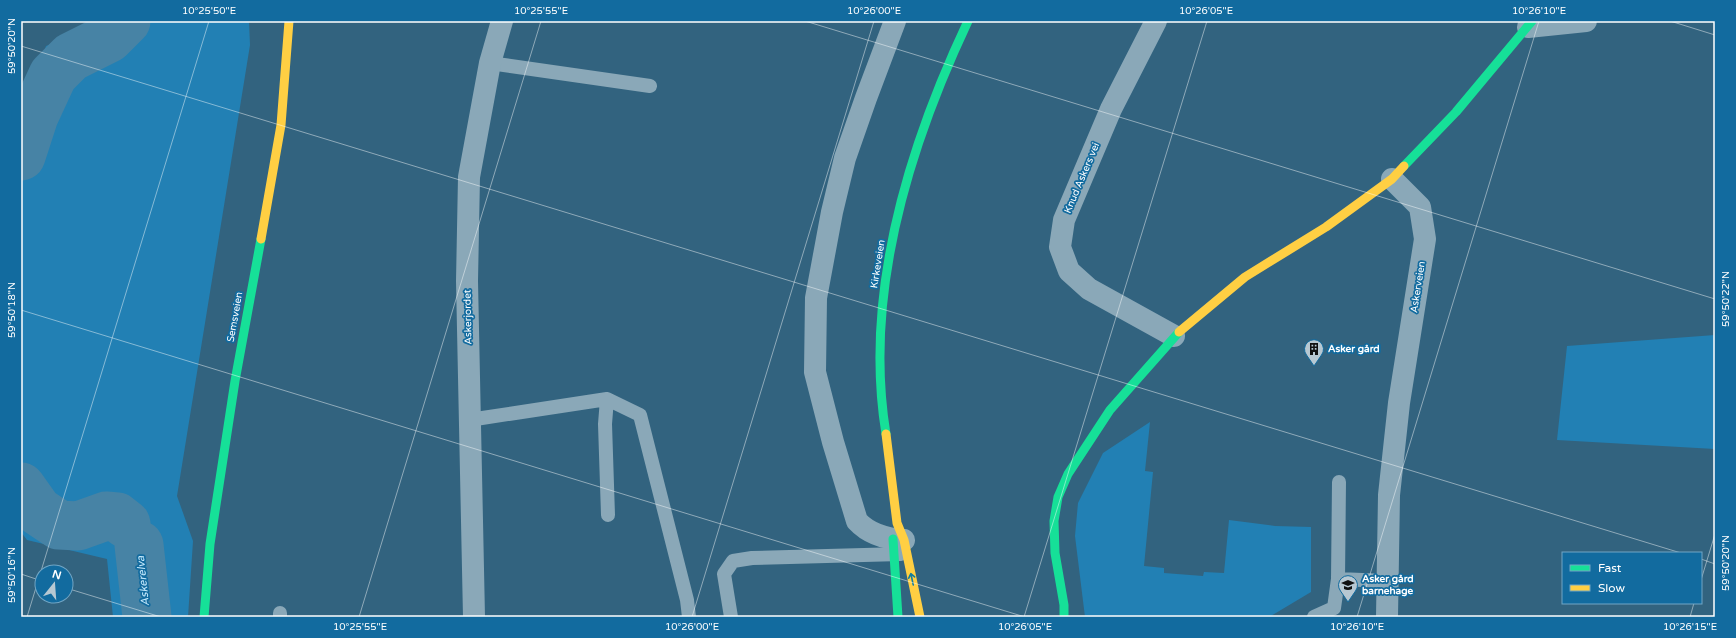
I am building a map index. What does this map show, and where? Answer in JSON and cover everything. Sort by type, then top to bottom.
[{"type":"main road","name":"Semsveien","points":[[204,617],[210,544],[235,381],[281,125],[287,67],[289,21]]},
{"type":"main road","name":"Kirkeveien","points":[[898,617],[899,542],[879,370],[886,283],[895,228],[913,161],[938,87],[968,21]]},
{"type":"main road","points":[[1064,617],[1064,605],[1055,553],[1054,521],[1058,497],[1068,474],[1110,410],[1174,336],[1245,277],[1326,227],[1392,179],[1456,112],[1530,24]]},
{"type":"main road","name":"Kirkeveien","points":[[899,542],[920,617]]},
{"type":"street","name":"Askerjordet","points":[[474,617],[467,281],[469,177],[490,63],[502,21]]},
{"type":"street","points":[[895,21],[866,98],[846,158],[832,212],[816,298],[815,372],[833,442],[857,521],[865,530],[899,542]]},
{"type":"street","name":"Knud Askers vei","points":[[1156,21],[1111,109],[1064,220],[1060,247],[1068,271],[1089,289],[1174,336]]},
{"type":"street","points":[[1530,24],[1586,21]]},
{"type":"street","name":"Askerveien","points":[[1387,617],[1391,479],[1399,403],[1425,239],[1420,208],[1392,179]]},
{"type":"lane","points":[[490,63],[650,86]]},
{"type":"lane","points":[[469,420],[607,400],[640,415],[687,600],[689,617]]},
{"type":"lane","points":[[607,400],[605,424],[608,515]]},
{"type":"lane","points":[[1314,617],[1334,608],[1338,579],[1339,482]]},
{"type":"lane","points":[[731,617],[724,574],[733,561],[899,542]]},
{"type":"lane","points":[[1338,579],[1387,581]]},
{"type":"shaded area","points":[[116,21],[249,21],[250,45],[177,496],[193,541],[188,617],[113,617],[107,559],[27,540],[21,532],[21,125],[46,46]]},
{"type":"shaded area","points":[[1715,335],[1715,449],[1557,440],[1567,346]]},
{"type":"shaded area","points":[[1150,422],[1145,471],[1153,472],[1144,566],[1164,568],[1164,573],[1203,576],[1204,572],[1224,573],[1229,520],[1275,526],[1311,527],[1311,592],[1269,617],[1085,617],[1075,536],[1078,503],[1103,453]]},
{"type":"waterway","name":"Askerelva","points":[[21,156],[34,116],[53,75],[71,57],[109,38],[126,21]]},
{"type":"waterway","name":"Askerelva","points":[[21,487],[38,511],[59,525],[78,526],[106,516],[117,517],[126,524]]},
{"type":"waterway","name":"Askerelva","points":[[139,545],[147,617]]},
{"type":"traffic: fast","points":[[886,434],[880,381],[881,328],[886,275],[896,222],[910,170],[927,119],[968,21]]},
{"type":"traffic: fast","points":[[1404,166],[1456,112],[1532,21]]},
{"type":"traffic: fast","points":[[204,617],[210,544],[235,381],[261,239]]},
{"type":"traffic: fast","points":[[1064,617],[1064,605],[1055,553],[1054,521],[1058,497],[1068,474],[1110,410],[1179,332]]},
{"type":"traffic: fast","points":[[893,539],[898,617]]},
{"type":"traffic: slow","points":[[261,239],[281,125],[289,21]]},
{"type":"traffic: slow","points":[[1179,332],[1245,277],[1326,227],[1392,179],[1404,166]]},
{"type":"traffic: slow","points":[[886,434],[897,523],[904,540],[920,617]]},
{"type":"place","name":"Asker gård","points":[[1314,366]]},
{"type":"place","name":"Asker gård barnehage","points":[[1348,602]]}]
